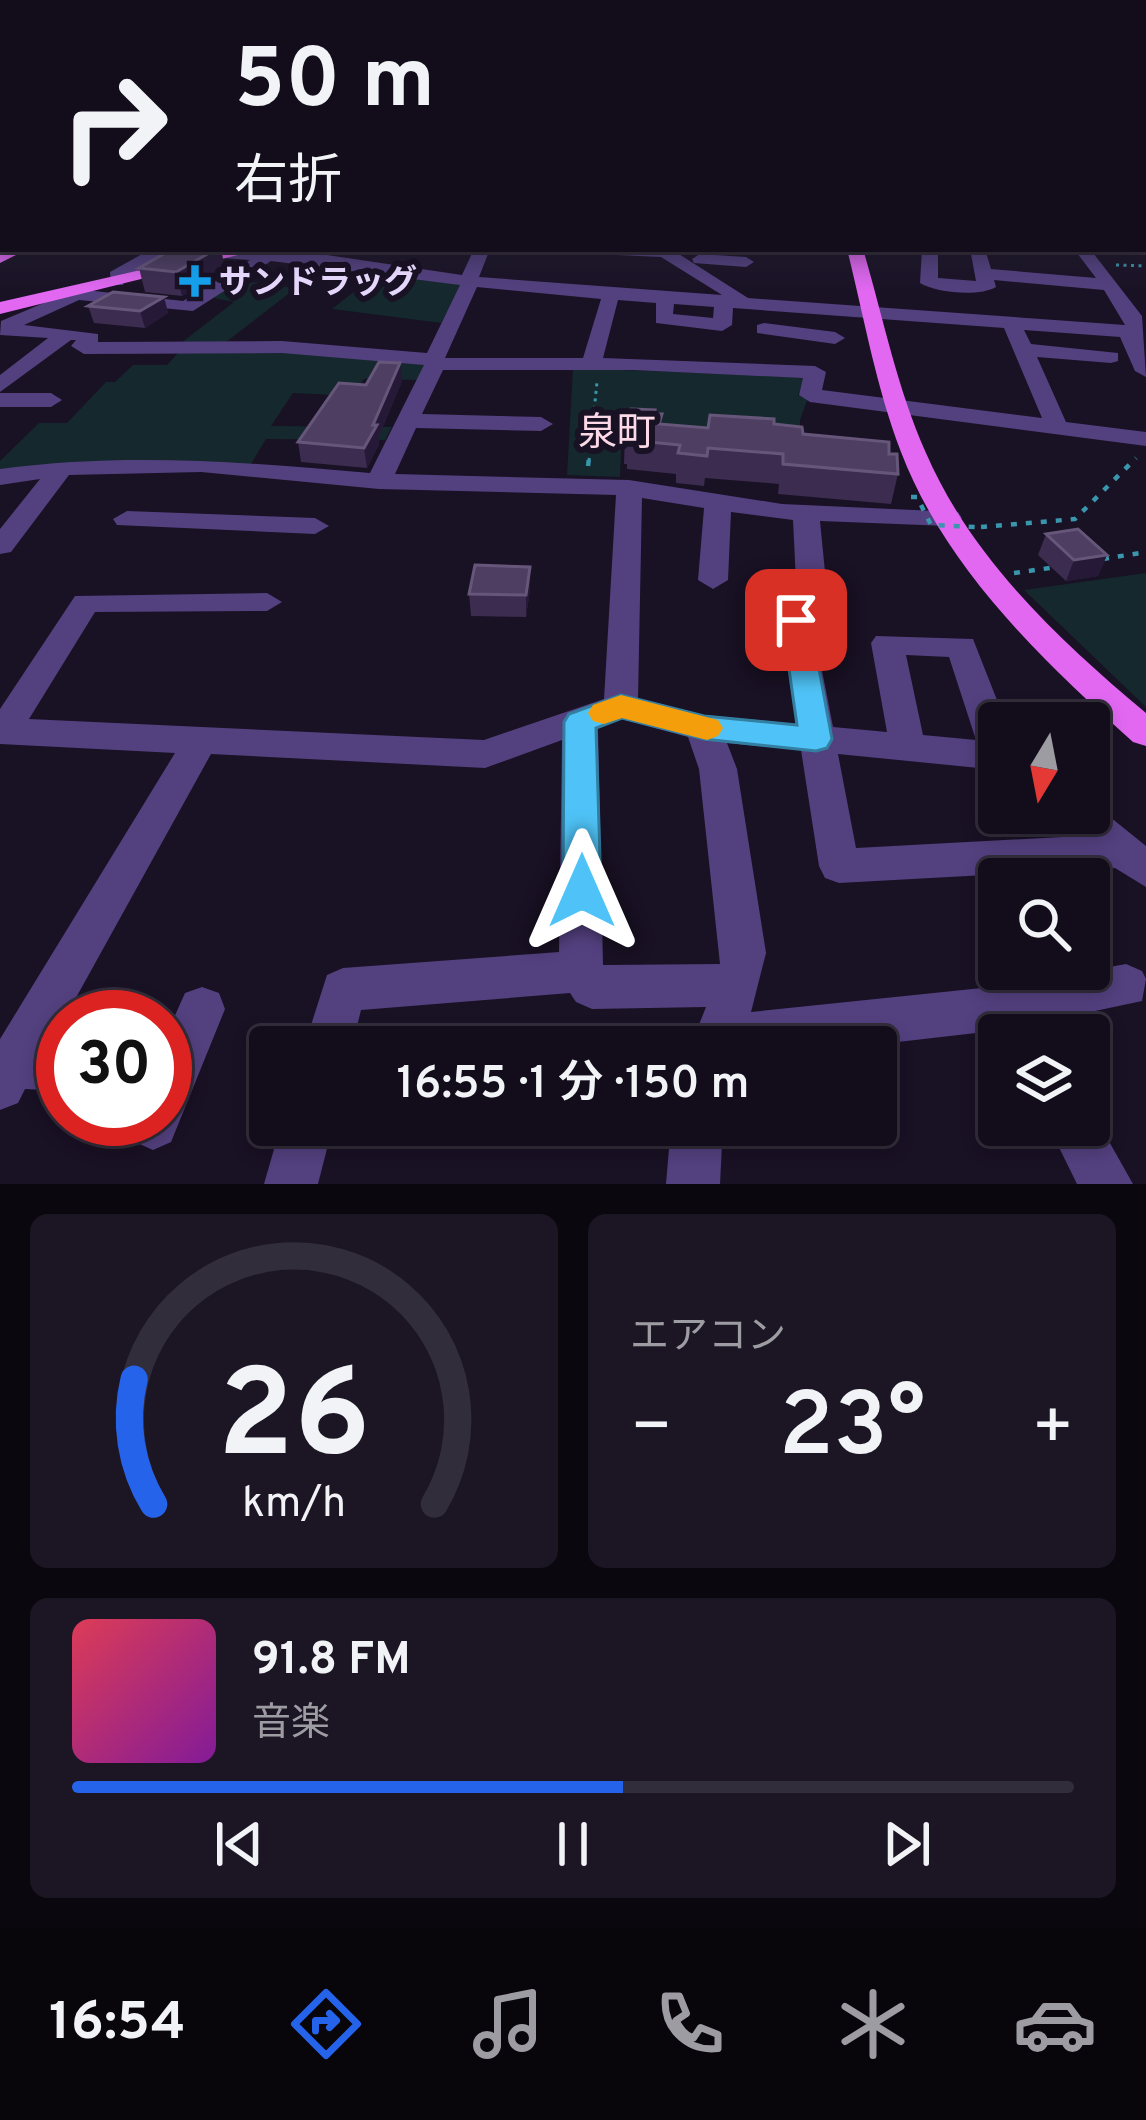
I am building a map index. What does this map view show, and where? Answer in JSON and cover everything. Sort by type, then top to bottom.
[{"type":"main road","points":[[855,252],[862,312],[914,454],[962,522],[991,576],[1093,686],[1146,733]]},
{"type":"main road","points":[[0,308],[233,254],[261,253]]},
{"type":"street","points":[[117,281],[116,276],[156,252]]},
{"type":"street","points":[[204,252],[233,254]]},
{"type":"street","points":[[379,482],[481,252]]},
{"type":"street","points":[[930,252],[929,283],[986,287],[978,252]]},
{"type":"street","points":[[1084,252],[1136,321],[1146,372]]},
{"type":"street","points":[[0,328],[75,293],[186,307],[261,253],[470,282],[611,294],[709,279]]},
{"type":"street","points":[[666,253],[745,254]]},
{"type":"street","points":[[666,253],[734,300],[1012,324],[1136,321]]},
{"type":"street","points":[[983,274],[1110,285]]},
{"type":"street","points":[[951,285],[965,320]]},
{"type":"street","points":[[664,287],[663,319],[722,325],[734,300]]},
{"type":"street","points":[[595,365],[611,294]]},
{"type":"street","points":[[862,312],[836,338],[815,372],[810,395],[1146,439]]},
{"type":"street","points":[[1012,324],[1058,429]]},
{"type":"street","points":[[0,328],[91,338],[81,346],[84,348],[282,347],[435,362],[815,372]]},
{"type":"street","points":[[764,328],[836,338]]},
{"type":"street","points":[[0,385],[66,334]]},
{"type":"street","points":[[1024,350],[1111,357]]},
{"type":"street","points":[[0,400],[51,400]]},
{"type":"street","points":[[408,421],[541,424]]},
{"type":"street","points":[[0,477],[62,467],[201,465],[379,482],[629,488],[806,514],[962,522]]},
{"type":"street","points":[[1,546],[11,518],[62,467]]},
{"type":"street","points":[[127,519],[303,525],[317,474]]},
{"type":"street","points":[[621,706],[629,488]]},
{"type":"street","points":[[713,580],[718,504]]},
{"type":"street","points":[[806,514],[811,582]]},
{"type":"street","points":[[2,730],[86,603],[267,602]]},
{"type":"street","points":[[796,620],[839,866],[1134,860]]},
{"type":"street","points":[[908,748],[887,643],[962,646],[981,702]]},
{"type":"street","points":[[2,730],[485,754],[621,706],[704,728],[978,753]]},
{"type":"street","points":[[580,722],[581,971],[592,987],[738,985]]},
{"type":"street","points":[[704,728],[718,769],[744,953],[722,1026]]},
{"type":"street","points":[[5,1070],[202,740]]},
{"type":"street","points":[[1105,834],[1134,860]]},
{"type":"street","points":[[333,1026],[343,989],[581,971]]},
{"type":"street","points":[[1040,1014],[1126,986]]},
{"type":"street","points":[[192,1031],[202,1009]]},
{"type":"street","points":[[897,1030],[978,1024]]},
{"type":"street","points":[[5,1070],[36,1068]]},
{"type":"street","points":[[291,1184],[301,1146]]},
{"type":"street","points":[[693,1184],[696,1146]]},
{"type":"street","points":[[1085,1146],[1106,1184]]},
{"type":"path","points":[[586,487],[595,365]]},
{"type":"path","points":[[993,526],[1075,519],[1146,453]]},
{"type":"path","points":[[910,497],[916,497],[931,525],[962,522]]},
{"type":"path","points":[[1087,562],[1146,551]]},
{"type":"path","points":[[991,576],[1067,565]]},
{"type":"green space","points":[[396,276],[462,285],[441,323],[332,309],[360,287],[379,290]]},
{"type":"green space","points":[[237,280],[296,288],[221,346],[177,346],[234,302],[209,297]]},
{"type":"green space","points":[[283,349],[429,365],[421,380],[364,379],[352,396],[293,393],[271,426],[392,427],[385,440],[266,439],[251,464],[0,474],[0,461],[39,423],[67,423],[106,382],[115,382],[133,365],[167,365],[178,353]]},
{"type":"green space","points":[[573,368],[805,377],[798,395],[808,398],[800,420],[801,453],[776,446],[622,430],[620,477],[567,475]]},
{"type":"green space","points":[[1146,573],[1146,707],[1024,590]]},
{"type":"building","points":[[167,252],[211,252],[176,272],[139,268]]},
{"type":"building","points":[[113,292],[164,297],[140,311],[88,306]]},
{"type":"building","points":[[379,362],[400,363],[364,448],[298,442],[339,383],[366,385]]},
{"type":"building","points":[[631,409],[655,410],[654,414],[662,414],[659,424],[708,428],[710,415],[774,419],[774,424],[802,427],[803,434],[889,442],[889,454],[897,454],[898,474],[783,464],[783,454],[708,448],[707,456],[678,453],[680,445],[628,440]]},
{"type":"building","points":[[1078,529],[1107,555],[1074,560],[1046,534]]},
{"type":"building","points":[[475,565],[530,567],[526,595],[469,594]]},
{"type":"slow traffic","points":[[604,713],[621,706],[707,728]]},
{"type":"place","name":"サンドラッグ","points":[[195,281]]},
{"type":"district","name":"泉町","points":[[617,431]]},
{"type":"route","points":[[582,891],[580,722],[621,706],[704,728],[816,739],[796,620]]}]
